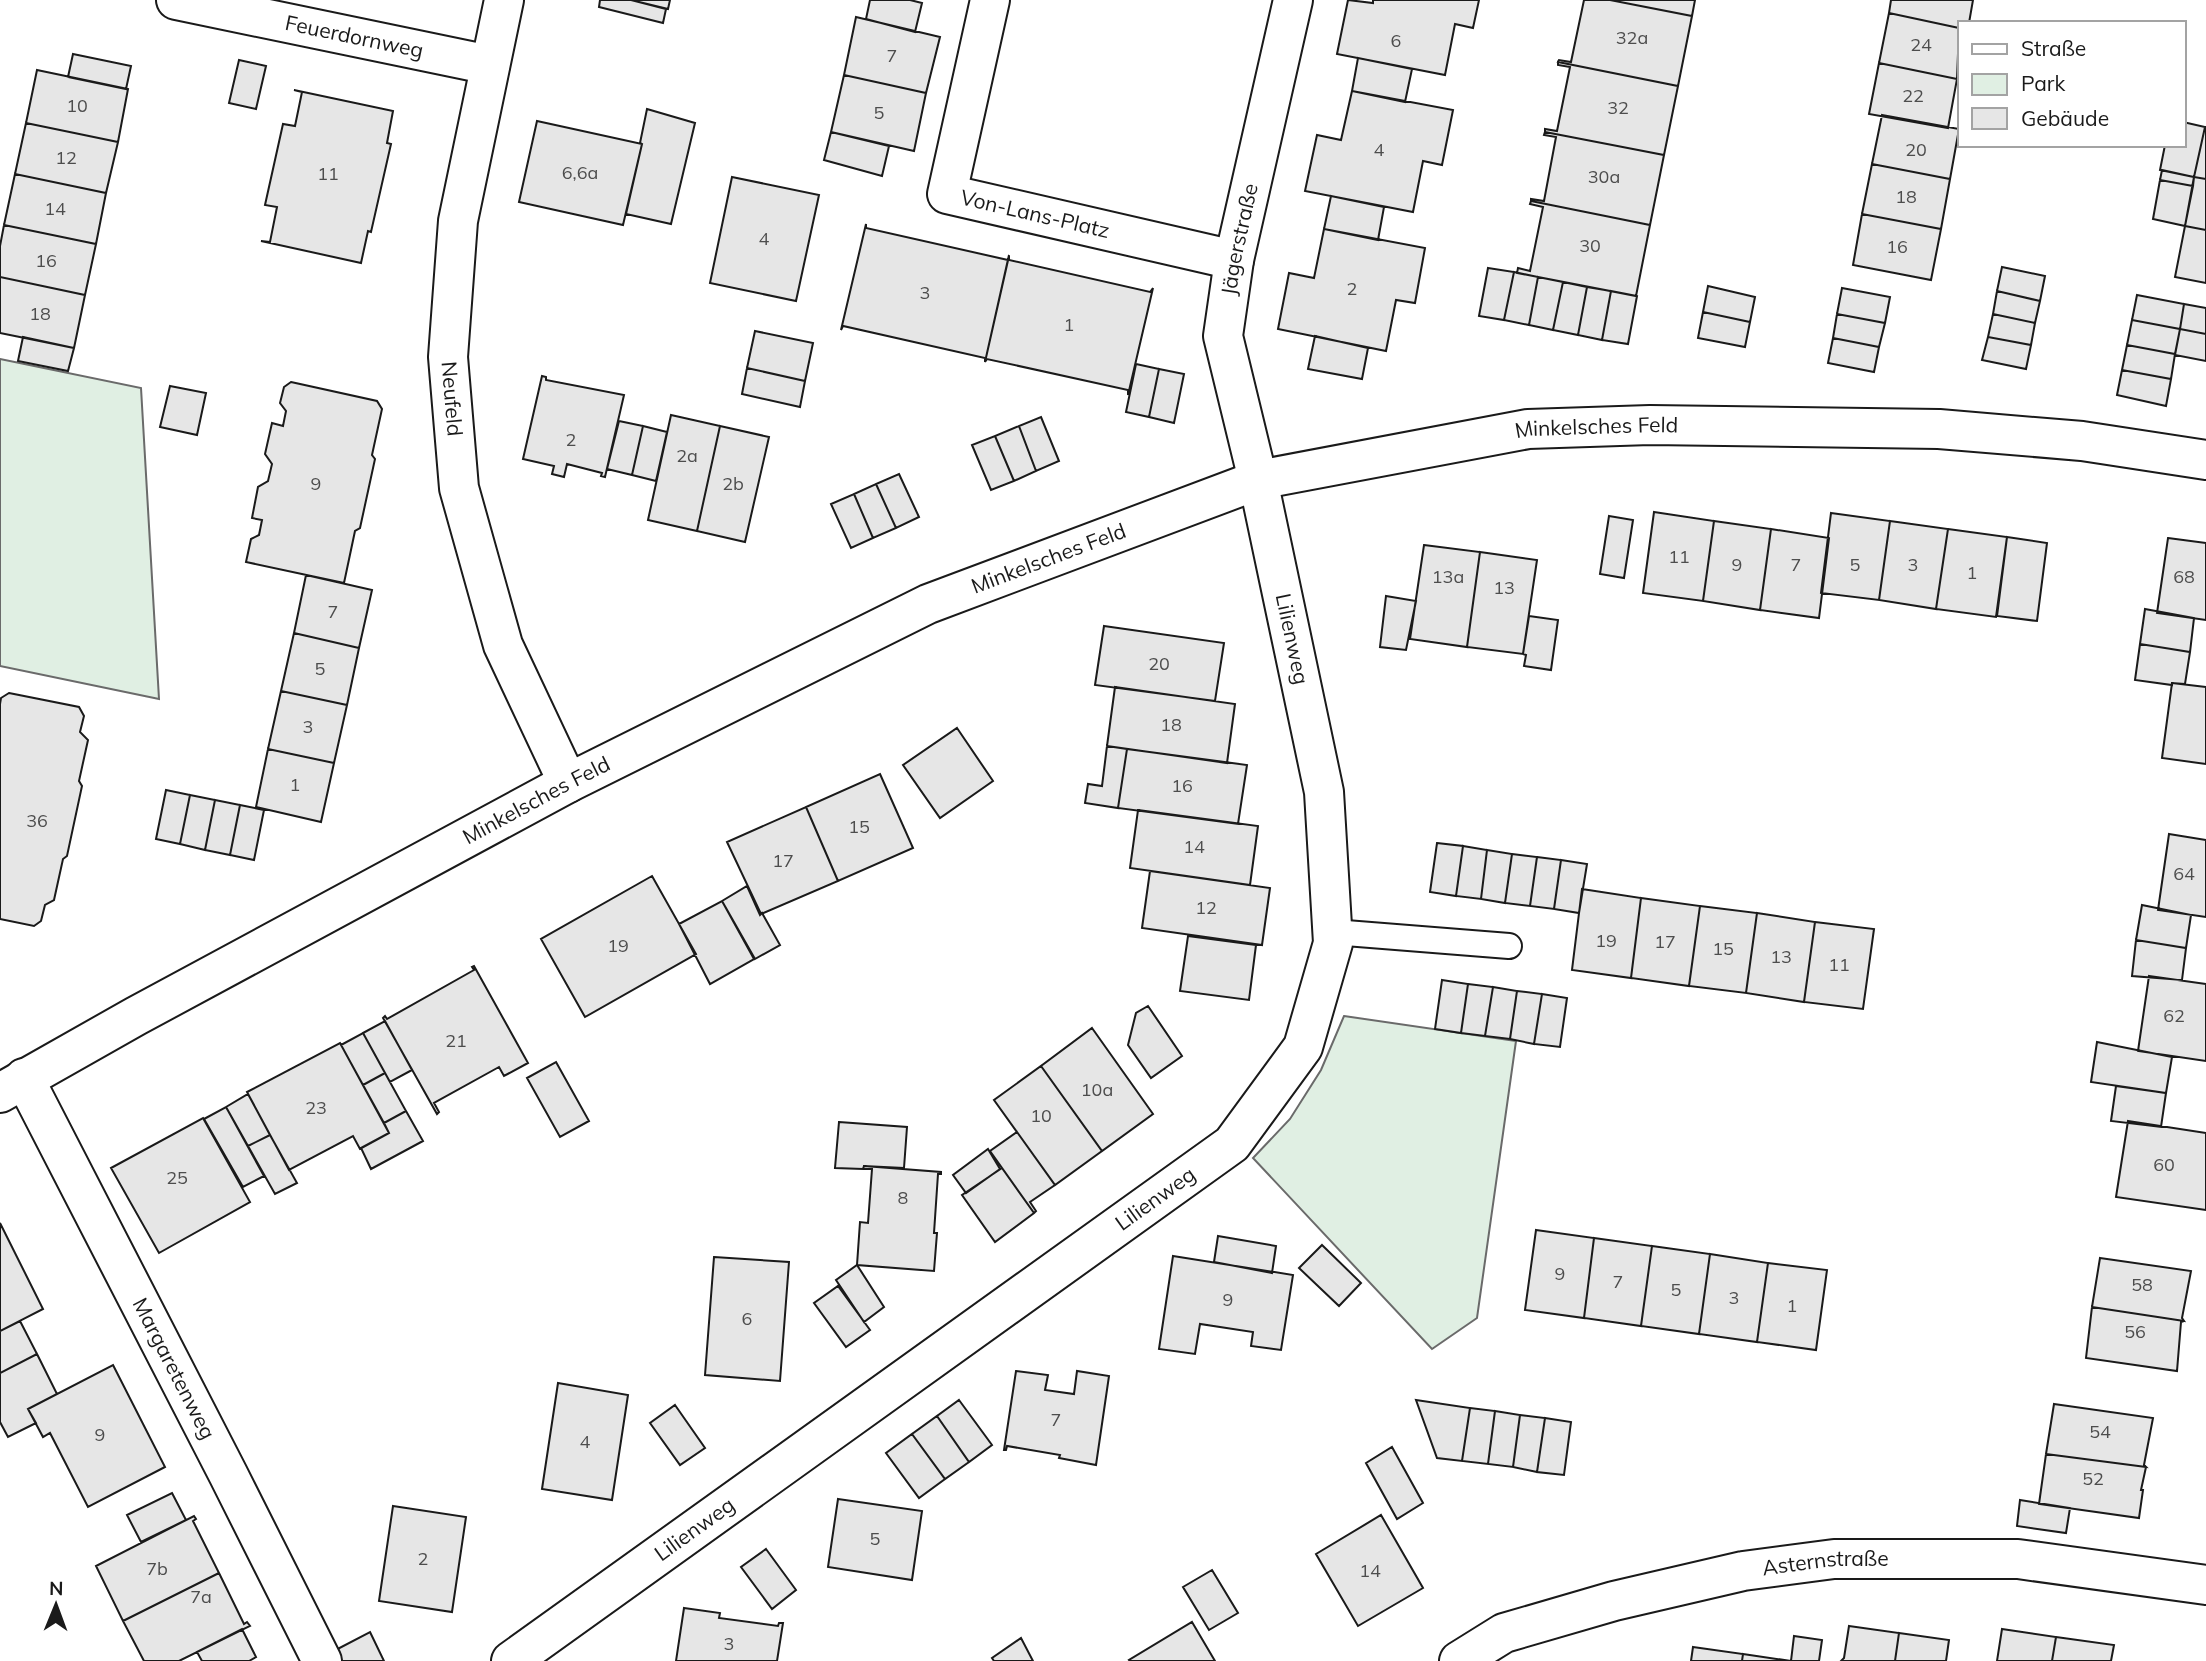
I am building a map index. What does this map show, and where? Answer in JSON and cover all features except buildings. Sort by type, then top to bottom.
[{"type":"street","name":"Feuerdornweg","points":[[176,0],[490,65]]},
{"type":"street","name":"Neufeld","points":[[505,0],[458,221],[448,357],[459,488],[503,645],[568,783]]},
{"type":"street","name":"Von-Lans-Platz","points":[[990,0],[947,194],[1234,260]]},
{"type":"street","name":"Jägerstraße","points":[[1258,480],[1223,336],[1234,260],[1293,0]]},
{"type":"street","name":"Minkelsches Feld","points":[[12,1085],[568,783],[928,604],[1258,480],[1528,429],[1650,425],[1939,429],[2082,441],[2206,460]]},
{"type":"street","name":"Lilienweg","points":[[511,1661],[1232,1144],[1303,1047],[1333,943],[1324,792],[1258,480]]},
{"type":"street","name":"Margaretenweg","points":[[12,1085],[222,1461],[322,1661]]},
{"type":"street","name":"Asternstraße","points":[[1459,1661],[1504,1633],[1614,1601],[1743,1571],[1834,1559],[2018,1559],[2206,1585]]},
{"type":"lane","points":[[1333,932],[1510,946]]},
{"type":"green space","points":[[0,359],[141,388],[159,699],[0,666]]},
{"type":"green space","points":[[1344,1016],[1516,1041],[1477,1318],[1432,1349],[1253,1158],[1290,1119],[1321,1070]]}]
